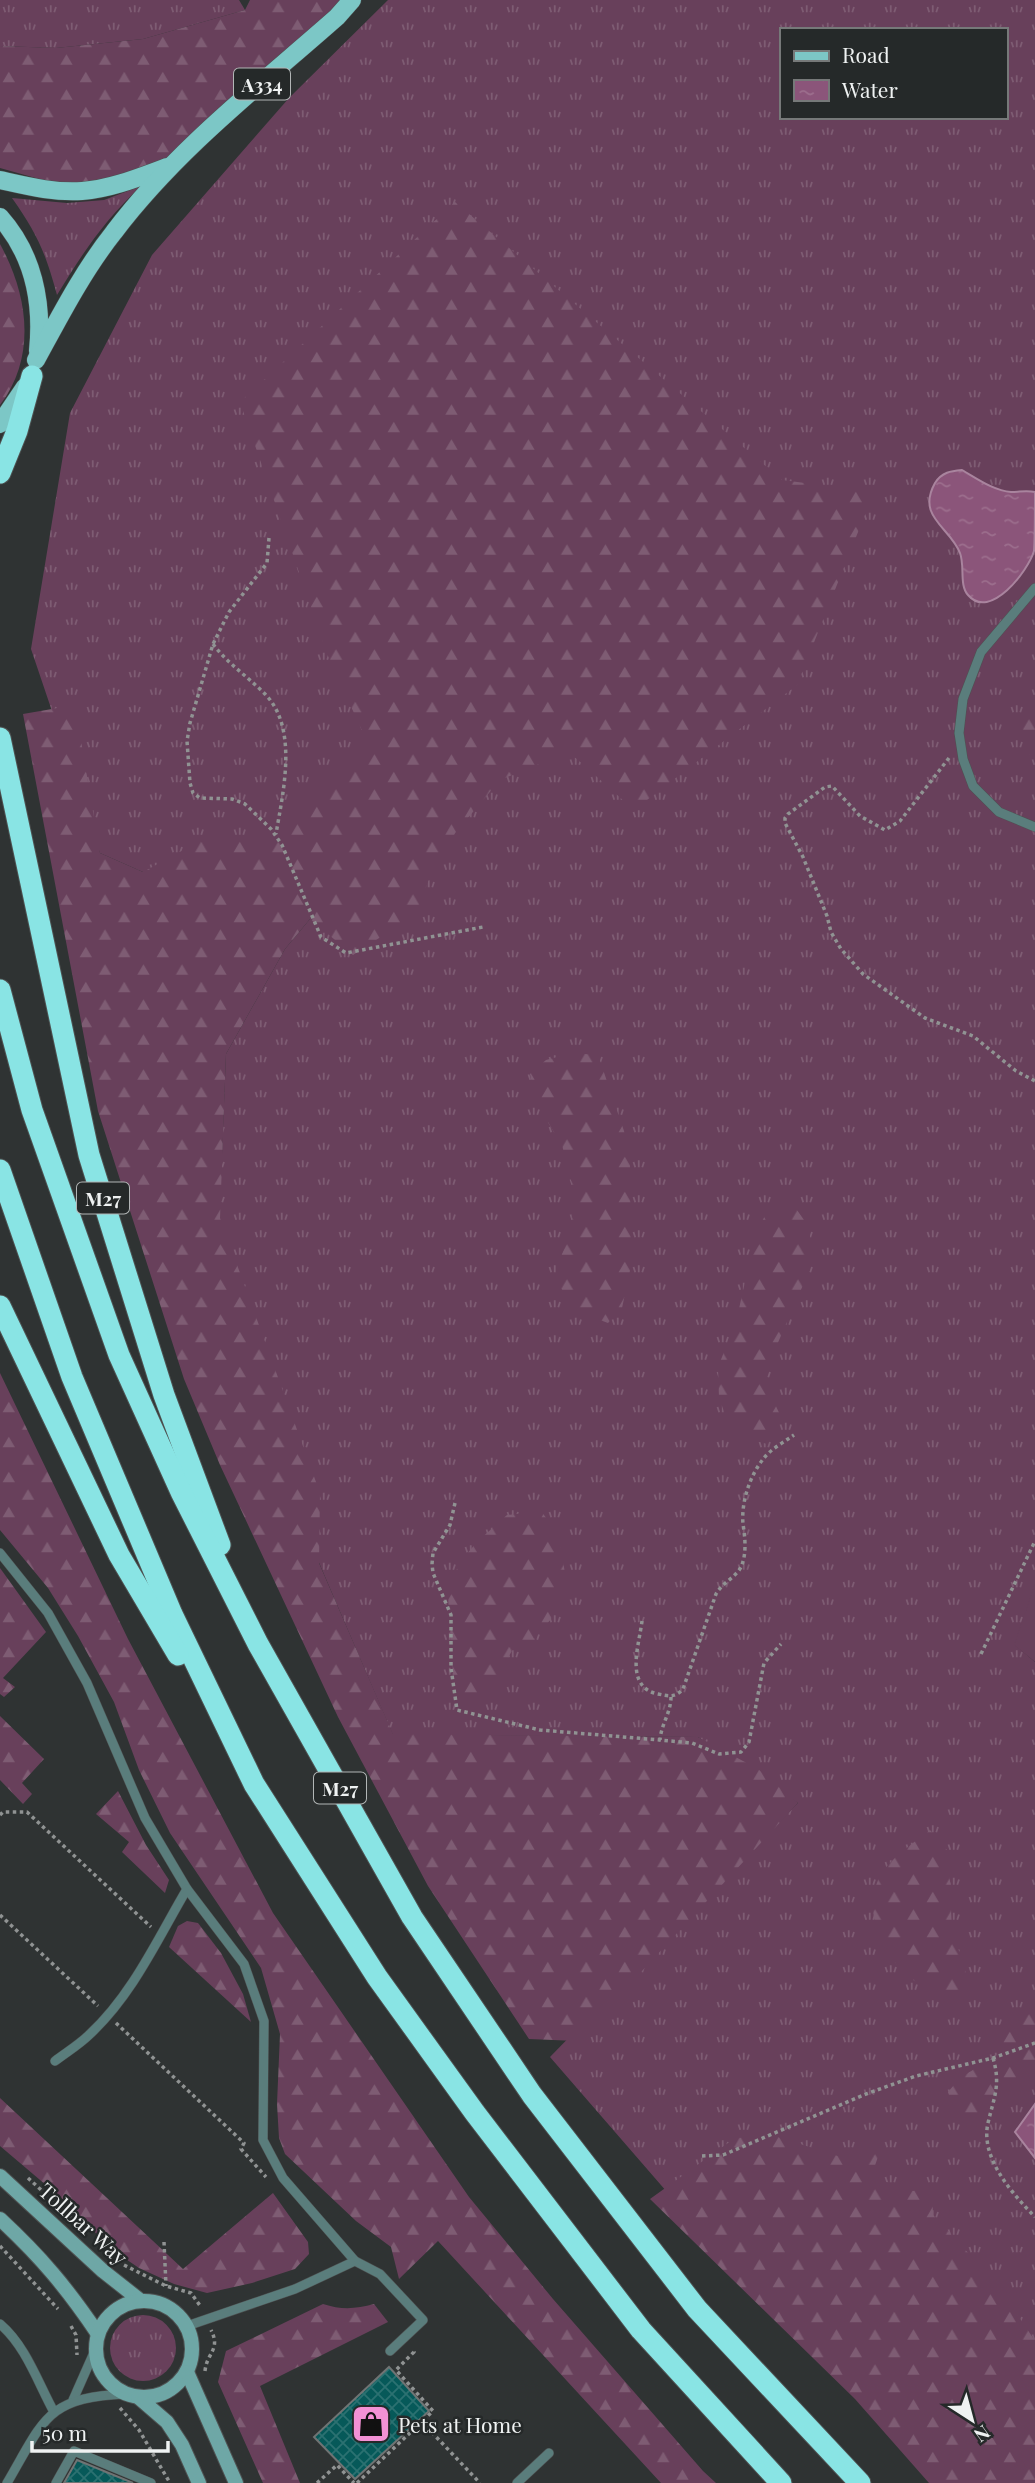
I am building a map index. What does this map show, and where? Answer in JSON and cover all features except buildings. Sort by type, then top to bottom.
[{"type":"highway","points":[[0,473],[17,430],[34,368]]},
{"type":"highway","name":"M27","points":[[0,738],[89,1155],[164,1395],[258,1644]]},
{"type":"highway","name":"M27","points":[[0,990],[32,1110],[120,1355],[181,1492],[258,1644],[412,1917],[532,2095],[697,2309],[860,2483]]},
{"type":"highway","points":[[0,1170],[72,1377],[172,1614],[254,1784]]},
{"type":"highway","points":[[0,1306],[119,1555],[254,1784],[377,1977],[475,2113],[641,2330],[782,2483]]},
{"type":"main road","name":"A334","points":[[34,368],[94,259],[170,166],[337,17],[352,0]]},
{"type":"main road","name":"A334","points":[[0,180],[82,191],[105,188],[170,166]]},
{"type":"main road","points":[[0,217],[20,245],[36,288],[39,310],[34,368],[0,424]]},
{"type":"main road","name":"Tollbar Way","points":[[0,2176],[103,2271],[141,2301]]},
{"type":"main road","points":[[0,2219],[35,2251],[66,2288],[97,2341],[101,2371],[107,2380],[167,2422],[182,2445],[199,2483]]},
{"type":"main road","points":[[97,2341],[104,2321],[127,2304],[141,2301],[155,2301],[168,2306],[187,2326],[192,2341],[192,2357],[187,2372],[178,2384],[152,2397],[132,2395]]},
{"type":"main road","points":[[187,2372],[236,2483]]},
{"type":"lane","points":[[1035,588],[981,652],[963,699],[959,733],[963,759],[973,786],[999,812],[1035,827]]},
{"type":"lane","points":[[0,1553],[48,1613],[82,1673],[145,1818],[187,1889],[244,1964],[264,2021],[263,2140],[283,2178],[355,2261],[380,2274],[423,2320],[390,2351]]},
{"type":"lane","points":[[55,2061],[90,2035],[107,2015],[147,1960],[187,1889]]},
{"type":"lane","points":[[187,2326],[295,2289],[355,2261]]},
{"type":"lane","points":[[0,2324],[21,2349],[54,2412]]},
{"type":"lane","points":[[72,2400],[97,2341]]},
{"type":"lane","points":[[7,2483],[42,2424],[54,2412],[72,2400],[95,2395],[132,2395]]},
{"type":"lane","points":[[56,2483],[75,2451],[151,2483]]},
{"type":"lane","points":[[517,2483],[549,2453]]},
{"type":"path","points":[[268,538],[267,563],[229,612],[213,644],[187,741],[193,793],[200,798],[232,799],[245,804],[258,814],[276,835],[321,937],[346,953],[483,927]]},
{"type":"path","points":[[213,644],[221,655],[265,694],[278,713],[286,764],[276,835]]},
{"type":"path","points":[[961,743],[900,821],[892,827],[885,830],[860,816],[832,786],[825,787],[788,814],[785,823],[803,857],[831,932],[841,949],[863,974],[925,1018],[973,1036],[1016,1071],[1035,1081]]},
{"type":"path","points":[[642,1621],[635,1671],[638,1680],[651,1693],[671,1697],[678,1694],[683,1689],[720,1586],[741,1568],[745,1541],[744,1498],[752,1479],[763,1459],[793,1435]]},
{"type":"path","points":[[455,1503],[450,1525],[433,1553],[432,1564],[450,1615],[451,1668],[457,1710],[540,1730],[692,1743],[719,1754],[741,1752],[748,1742],[764,1663],[781,1644]]},
{"type":"path","points":[[981,1654],[1035,1541]]},
{"type":"path","points":[[660,1740],[660,1730],[671,1705],[671,1697]]},
{"type":"path","points":[[1,1812],[27,1812],[160,1936]]},
{"type":"path","points":[[0,1915],[244,2143],[241,2148],[270,2181],[283,2178]]},
{"type":"path","points":[[702,2156],[723,2155],[866,2094],[916,2076],[993,2058],[1035,2043]]},
{"type":"path","points":[[993,2058],[998,2089],[989,2119],[987,2145],[1001,2176],[1035,2217]]},
{"type":"path","points":[[164,2242],[166,2286]]},
{"type":"path","points":[[52,2302],[66,2288]]},
{"type":"path","points":[[317,2483],[337,2465],[355,2483],[433,2411],[396,2370],[414,2352],[403,2340]]},
{"type":"path","points":[[422,2422],[480,2483]]},
{"type":"green space","points":[[0,0],[239,0],[245,10],[143,39],[56,48],[0,46]]},
{"type":"green space","points":[[250,0],[352,0],[170,166],[82,191],[0,168],[0,46],[56,48],[143,39],[245,10]]},
{"type":"green space","points":[[388,0],[1035,0],[1035,1625],[1015,1645],[1035,1662],[1035,2404],[680,2207],[550,2057],[798,1803],[698,1737],[393,1735],[162,1197],[222,1154],[226,1054],[285,949],[310,919],[143,872],[100,853],[31,649],[70,413],[152,255],[289,98]]},
{"type":"green space","points":[[141,186],[95,238],[57,295],[40,244],[12,198],[67,203],[104,200]]},
{"type":"green space","points":[[455,202],[782,480],[874,492],[797,685],[634,810],[569,752],[500,780],[439,852],[416,914],[353,955],[310,919],[285,949],[226,1054],[220,1218],[320,1493],[319,1563],[393,1734],[698,1737],[758,1769],[798,1803],[577,2041],[529,2039],[428,1886],[338,1717],[220,1465],[184,1379],[98,1111],[23,714],[75,705],[100,853],[143,872],[200,841],[269,836],[369,746],[328,656],[240,402]]},
{"type":"green space","points":[[0,244],[10,264],[22,304],[24,346],[12,386],[0,405]]},
{"type":"green space","points":[[1035,711],[1035,759],[1026,751],[1021,720]]},
{"type":"green space","points":[[572,1053],[598,1055],[624,1131],[630,1161],[631,1266],[622,1308],[608,1323],[592,1317],[574,1304],[559,1286],[556,1268],[568,1240],[575,1196],[562,1145],[536,1103],[530,1074],[546,1060]]},
{"type":"green space","points":[[771,1204],[794,1206],[810,1228],[810,1269],[773,1354],[765,1383],[782,1419],[767,1444],[745,1437],[730,1427],[719,1398],[718,1367],[736,1322],[756,1233]]},
{"type":"green space","points":[[0,1373],[128,1639],[273,1913],[469,2197],[553,2299],[716,2483],[661,2483],[438,2241],[399,2279],[391,2247],[356,2221],[285,2154],[279,2138],[277,2104],[280,2034],[261,1968],[170,1833],[139,1770],[114,1702],[78,1636],[48,1588],[0,1530]]},
{"type":"green space","points":[[541,1511],[559,1535],[566,1580],[551,1619],[530,1644],[513,1649],[493,1684],[474,1701],[456,1689],[452,1663],[448,1595],[459,1563],[478,1541],[507,1515]]},
{"type":"green space","points":[[0,1568],[46,1632],[3,1678],[15,1687],[4,1697],[0,1694]]},
{"type":"green space","points":[[1035,1584],[1035,1662],[1014,1645]]},
{"type":"green space","points":[[0,1716],[44,1759],[22,1783],[32,1794],[23,1804],[0,1780]]},
{"type":"green space","points":[[118,1791],[146,1845],[169,1880],[165,1893],[122,1852],[129,1842],[96,1814]]},
{"type":"green space","points":[[930,1830],[948,1851],[952,1929],[967,1976],[967,1998],[935,1991],[912,1979],[889,1953],[880,1938],[875,1921],[875,1888],[882,1873],[898,1855]]},
{"type":"green space","points":[[187,1921],[198,1923],[221,1953],[243,1994],[251,2022],[169,1947],[178,1926]]},
{"type":"green space","points":[[1035,2003],[1035,2081],[1009,2090],[983,2120],[955,2114],[948,2092],[960,2078],[1002,2052],[993,2031],[1008,2018]]},
{"type":"green space","points":[[0,2098],[183,2269],[273,2193],[308,2242],[309,2254],[295,2269],[252,2283],[207,2293],[174,2284],[139,2268],[111,2249],[66,2202],[0,2146]]},
{"type":"green space","points":[[775,2136],[844,2158],[881,2148],[871,2177],[913,2191],[932,2186],[933,2215],[997,2284],[1035,2341],[1035,2483],[929,2483],[855,2399],[650,2199],[735,2138]]},
{"type":"green space","points":[[323,2304],[348,2308],[374,2304],[388,2322],[260,2386],[300,2483],[263,2483],[218,2382],[226,2351]]},
{"type":"green space","points":[[136,2315],[150,2315],[162,2320],[171,2329],[176,2348],[174,2361],[167,2372],[150,2381],[136,2381],[124,2376],[115,2367],[110,2355],[110,2341],[115,2329],[124,2320]]},
{"type":"water","points":[[962,470],[998,489],[1035,492],[1034,551],[1016,581],[997,598],[987,602],[977,601],[965,591],[960,553],[929,505],[930,495],[938,479],[947,473]]},
{"type":"water","points":[[1035,2104],[1035,2158],[1015,2132]]},
{"type":"place","name":"Pets at Home","points":[[371,2424]]}]
